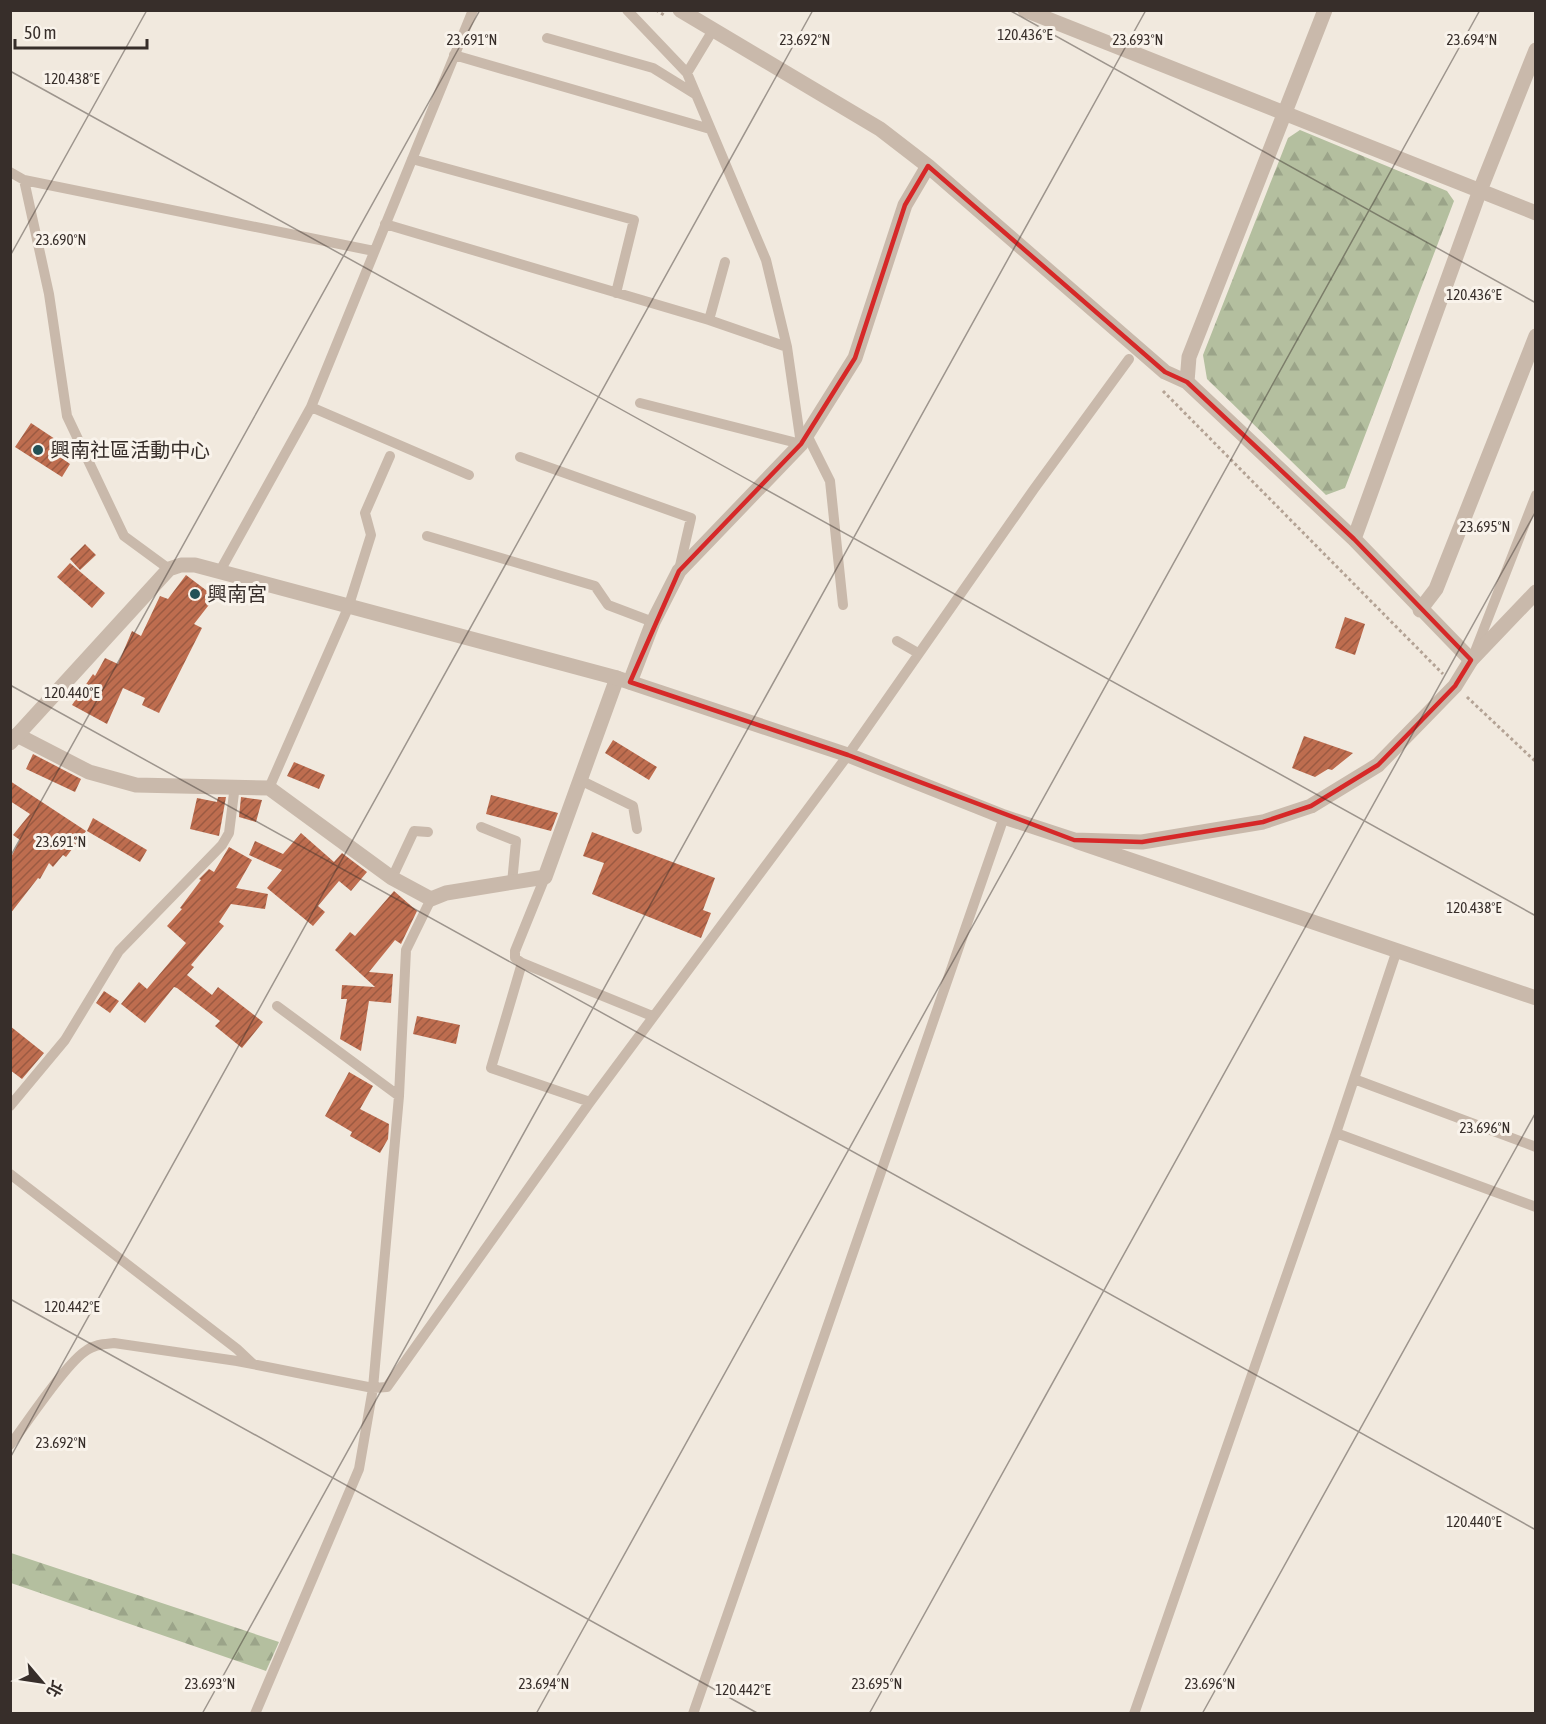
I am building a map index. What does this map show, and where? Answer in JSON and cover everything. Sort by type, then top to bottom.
[{"type":"street","points":[[680,10],[880,129],[928,165],[1165,372],[1187,382],[1354,540],[1471,660]]},
{"type":"street","points":[[1025,10],[1286,113],[1479,193],[1536,213]]},
{"type":"street","points":[[1187,382],[1189,357],[1325,10]]},
{"type":"street","points":[[1354,540],[1479,193],[1536,50]]},
{"type":"street","points":[[928,165],[905,205],[855,358],[804,440],[679,571],[623,680],[580,780],[545,877],[446,893],[431,899],[392,878],[269,788],[235,785],[136,785],[89,772],[14,739],[169,569],[181,565],[195,565],[348,608],[623,680],[848,755],[1004,817],[1536,998]]},
{"type":"street","points":[[1420,610],[1436,589],[1536,336]]},
{"type":"street","points":[[1074,840],[1142,842],[1263,822],[1311,806],[1378,765],[1455,686],[1471,660],[1536,592]]},
{"type":"lane","points":[[220,571],[311,407],[473,10]]},
{"type":"lane","points":[[627,10],[687,73],[766,260],[787,347],[804,440],[830,481],[843,605]]},
{"type":"lane","points":[[687,73],[712,30]]},
{"type":"lane","points":[[547,38],[652,68],[695,94]]},
{"type":"lane","points":[[454,56],[710,129]]},
{"type":"lane","points":[[412,159],[634,220],[616,292]]},
{"type":"lane","points":[[10,172],[24,180],[374,251]]},
{"type":"lane","points":[[24,180],[49,294],[67,416],[124,536],[169,569]]},
{"type":"lane","points":[[385,224],[709,320],[787,347]]},
{"type":"lane","points":[[709,320],[725,262]]},
{"type":"lane","points":[[10,1445],[72,1364],[86,1350],[100,1344],[114,1343],[253,1364],[373,1388],[387,1387],[652,1016],[848,755],[1129,358]]},
{"type":"lane","points":[[640,403],[804,440]]},
{"type":"lane","points":[[311,407],[469,475]]},
{"type":"lane","points":[[269,788],[348,608],[371,535],[366,513],[390,456]]},
{"type":"lane","points":[[520,457],[691,518],[679,571]]},
{"type":"lane","points":[[1471,660],[1536,495]]},
{"type":"lane","points":[[427,536],[595,586],[608,605],[653,622]]},
{"type":"lane","points":[[897,641],[918,653]]},
{"type":"lane","points":[[580,780],[633,806],[637,829]]},
{"type":"lane","points":[[10,1106],[65,1040],[119,951],[222,845],[229,833],[235,785]]},
{"type":"lane","points":[[693,1713],[1004,817]]},
{"type":"lane","points":[[481,827],[516,841],[512,883]]},
{"type":"lane","points":[[392,878],[414,831],[428,832]]},
{"type":"lane","points":[[545,877],[515,958],[522,963],[652,1016]]},
{"type":"lane","points":[[255,1713],[359,1469],[373,1388],[399,1096],[406,950],[431,899]]},
{"type":"lane","points":[[1134,1713],[1336,1133],[1397,950]]},
{"type":"lane","points":[[522,963],[491,1068],[590,1102]]},
{"type":"lane","points":[[277,1006],[399,1096]]},
{"type":"lane","points":[[1354,1079],[1536,1147]]},
{"type":"lane","points":[[1336,1133],[1536,1207]]},
{"type":"lane","points":[[10,1174],[237,1349],[253,1364]]},
{"type":"highlighted area","points":[[928,166],[1165,372],[1187,382],[1354,539],[1471,660],[1455,686],[1378,765],[1311,806],[1263,822],[1142,842],[1074,840],[848,755],[630,682],[679,571],[801,444],[855,358],[905,205]]},
{"type":"green space","points":[[1300,130],[1447,191],[1454,201],[1345,488],[1326,495],[1207,379],[1203,355],[1288,138]]},
{"type":"green space","points":[[11,1553],[279,1642],[266,1671],[11,1583]]},
{"type":"building","name":"興南社區活動中心","points":[[31,423],[61,443],[55,453],[70,464],[62,477],[15,447]]},
{"type":"building","points":[[85,544],[96,555],[80,570],[70,559]]},
{"type":"building","points":[[70,563],[105,593],[92,608],[57,577]]},
{"type":"building","points":[[186,575],[215,597],[194,624],[202,628],[159,713],[142,705],[145,698],[123,688],[107,724],[72,705],[93,674],[95,676],[105,658],[118,664],[132,631],[141,636],[160,596],[168,599]]},
{"type":"building","points":[[1345,617],[1365,624],[1355,655],[1335,648]]},
{"type":"building","points":[[1304,736],[1353,753],[1332,770],[1328,769],[1315,777],[1292,768]]},
{"type":"building","points":[[613,740],[657,767],[649,780],[605,753]]},
{"type":"building","points":[[33,754],[81,779],[75,792],[26,769]]},
{"type":"building","points":[[294,762],[325,775],[319,789],[287,776]]},
{"type":"building","points":[[10,781],[86,831],[66,857],[63,855],[53,867],[49,863],[40,879],[38,878],[10,914],[10,859],[20,840],[13,835],[30,814],[10,801]]},
{"type":"building","points":[[491,795],[558,813],[551,831],[486,814]]},
{"type":"building","points":[[218,797],[226,797],[219,836],[190,829],[197,798],[217,802]]},
{"type":"building","points":[[241,797],[262,800],[256,822],[239,817]]},
{"type":"building","points":[[93,818],[147,850],[140,862],[87,831]]},
{"type":"building","points":[[592,832],[715,878],[703,910],[711,913],[701,938],[592,894],[604,863],[583,856]]},
{"type":"building","points":[[301,833],[334,862],[342,853],[367,872],[351,891],[339,881],[318,906],[325,912],[313,926],[267,888],[282,870],[249,855],[255,841],[283,854]]},
{"type":"building","points":[[229,847],[252,860],[236,888],[268,894],[265,909],[231,904],[219,922],[224,926],[191,965],[194,967],[187,975],[212,995],[218,987],[263,1022],[242,1048],[215,1026],[220,1021],[177,988],[174,987],[145,1023],[121,1004],[139,982],[147,989],[186,943],[167,926],[182,909],[180,908],[201,880],[199,879],[209,869],[214,872]]},
{"type":"building","points":[[394,891],[417,911],[401,944],[395,940],[369,972],[393,974],[391,1003],[369,1001],[361,1051],[340,1039],[347,999],[341,999],[342,985],[375,987],[335,950],[350,932],[355,936]]},
{"type":"building","points":[[104,991],[119,1001],[110,1013],[96,1003]]},
{"type":"building","points":[[417,1016],[460,1025],[456,1044],[413,1034]]},
{"type":"building","points":[[10,1026],[44,1053],[22,1079],[10,1070]]},
{"type":"building","points":[[349,1072],[373,1086],[360,1109],[389,1124],[388,1139],[380,1153],[350,1136],[352,1132],[325,1116]]},
{"type":"place","name":"興南社區活動中心","points":[[38,450]]},
{"type":"place","name":"興南宮","points":[[195,594]]}]
